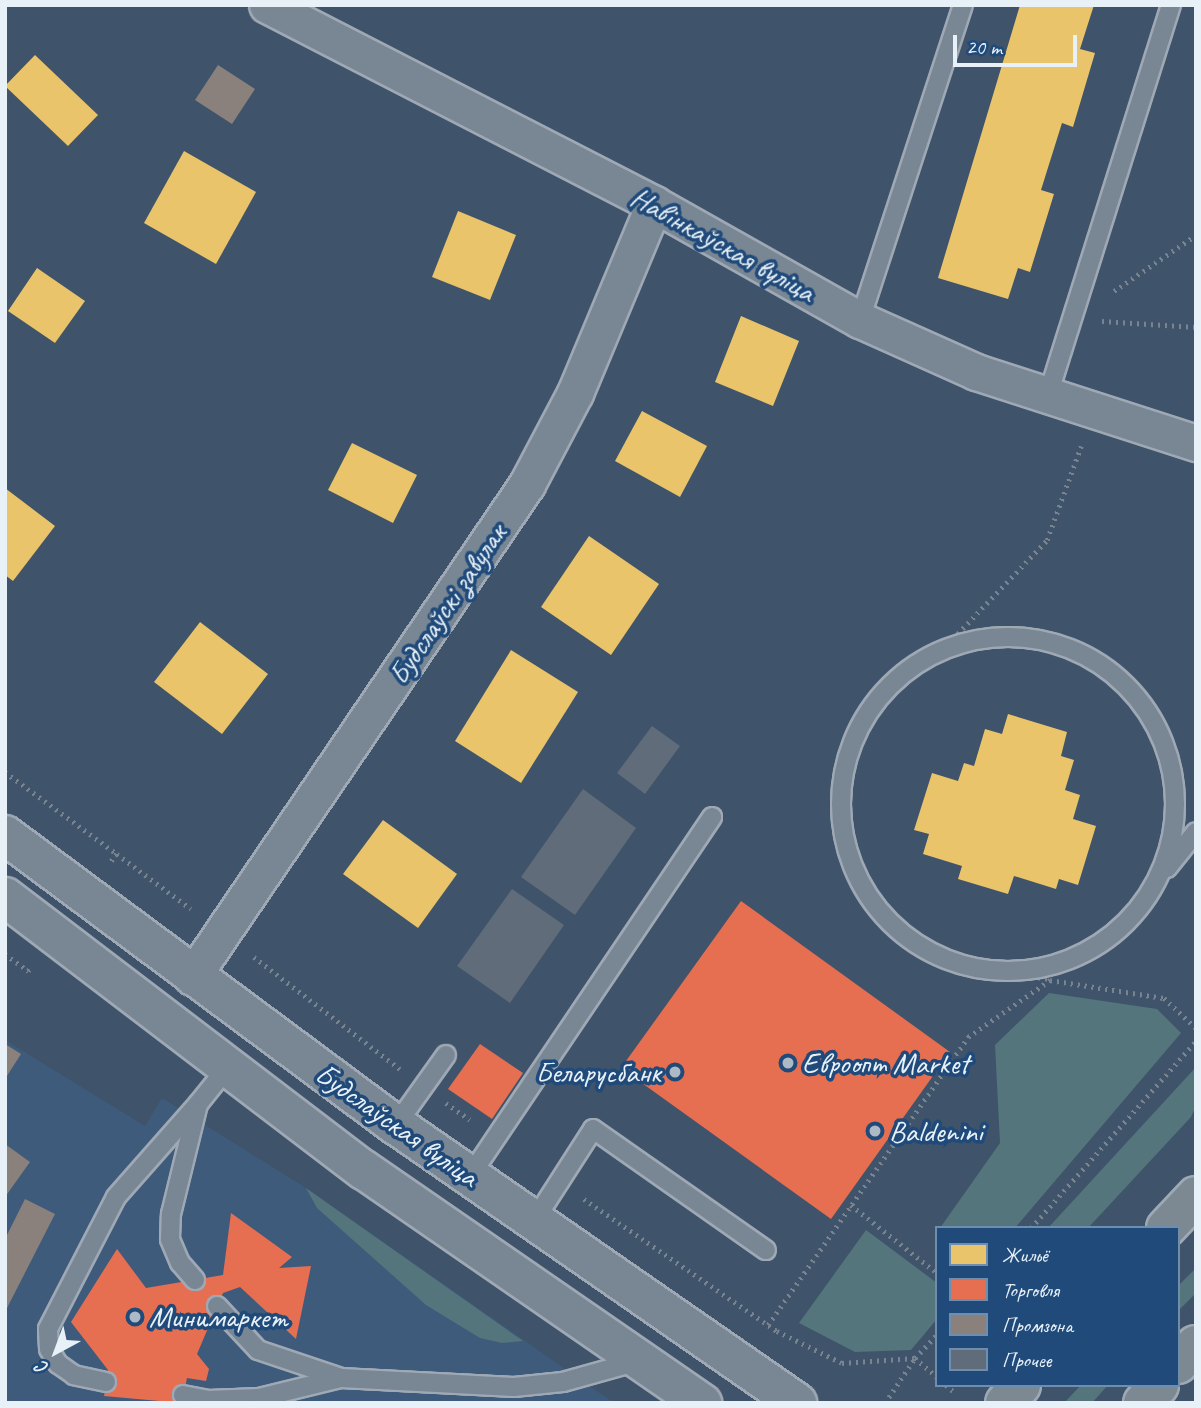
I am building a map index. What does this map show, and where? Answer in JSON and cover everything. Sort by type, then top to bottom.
[{"type":"main road","name":"Будслаўская вуліца","points":[[5,835],[192,977],[396,1125],[797,1403]]},
{"type":"main road","name":"Будслаўская вуліца","points":[[5,897],[227,1068],[397,1193],[702,1403]]},
{"type":"main road","points":[[1168,1226],[1196,1196]]},
{"type":"main road","points":[[1180,1362],[1196,1345]]},
{"type":"main road","points":[[1005,1403],[1019,1387]]},
{"type":"main road","points":[[1143,1403],[1157,1387]]},
{"type":"street","name":"Навінкаўская вуліца","points":[[267,5],[654,204],[860,320],[976,372],[1196,443]]},
{"type":"street","name":"Будслаўскі завулак","points":[[192,977],[527,484],[575,393],[654,204]]},
{"type":"lane","points":[[860,320],[963,5]]},
{"type":"lane","points":[[1048,395],[1171,5]]},
{"type":"lane","points":[[1159,879],[1173,834],[1174,776],[1155,723],[1119,678],[1068,646],[1006,636],[943,649],[895,679],[865,715],[844,767],[842,829],[862,886],[897,930],[942,958],[997,971],[1056,965],[1107,940],[1140,908],[1196,832]]},
{"type":"lane","points":[[470,1177],[712,817]]},
{"type":"lane","points":[[396,1125],[446,1055]]},
{"type":"lane","points":[[106,1382],[74,1376],[58,1364],[49,1349],[48,1329],[116,1196],[227,1068]]},
{"type":"lane","points":[[195,1280],[180,1263],[170,1239],[172,1214],[198,1104]]},
{"type":"lane","points":[[534,1221],[593,1129],[766,1250]]},
{"type":"lane","points":[[217,1306],[258,1350],[341,1378],[514,1387],[564,1382],[639,1361]]},
{"type":"lane","points":[[183,1395],[208,1400],[259,1398],[341,1378]]},
{"type":"path","points":[[1072,319],[1196,235]]},
{"type":"path","points":[[1072,319],[1196,327]]},
{"type":"path","points":[[943,649],[1047,540],[1095,410]]},
{"type":"path","points":[[5,772],[43,801]]},
{"type":"path","points":[[997,971],[1164,998],[1196,1028]]},
{"type":"path","points":[[768,1325],[968,1037],[1050,979]]},
{"type":"path","points":[[1033,1226],[1196,1041]]},
{"type":"path","points":[[852,1205],[935,1271]]},
{"type":"path","points":[[885,1403],[915,1358],[935,1375]]},
{"type":"path","points":[[948,1387],[953,1391]]},
{"type":"shaded area","points":[[5,1040],[145,1126],[162,1098],[306,1188],[614,1403],[5,1403]]},
{"type":"green space","points":[[1049,993],[1157,1009],[1181,1033],[1017,1226],[941,1226],[1000,1143],[995,1045]]},
{"type":"green space","points":[[1196,1067],[1196,1106],[1191,1117],[1090,1226],[1050,1226]]},
{"type":"green space","points":[[306,1188],[523,1341],[502,1343],[480,1338],[426,1305],[317,1208]]},
{"type":"green space","points":[[866,1230],[935,1282],[935,1321],[911,1350],[855,1352],[799,1323]]},
{"type":"green space","points":[[1196,1268],[1196,1293],[1180,1309],[1180,1284]]},
{"type":"green space","points":[[1079,1387],[1106,1387],[1092,1403],[1064,1403]]},
{"type":"building: Жильё","points":[[1020,5],[1094,5],[1080,49],[1095,53],[1073,127],[1062,123],[1041,190],[1054,194],[1030,272],[1018,268],[1008,299],[938,278]]},
{"type":"building: Жильё","points":[[35,55],[98,115],[68,146],[5,86]]},
{"type":"building: Жильё","points":[[184,151],[256,192],[216,264],[144,223]]},
{"type":"building: Жильё","points":[[458,211],[516,235],[490,300],[432,277]]},
{"type":"building: Жильё","points":[[37,268],[85,301],[55,343],[8,311]]},
{"type":"building: Жильё","points":[[741,316],[799,341],[773,406],[715,382]]},
{"type":"building: Жильё","points":[[642,411],[707,446],[680,497],[615,461]]},
{"type":"building: Жильё","points":[[352,443],[417,475],[393,523],[328,490]]},
{"type":"building: Жильё","points":[[5,488],[55,526],[13,581],[5,575]]},
{"type":"building: Жильё","points":[[589,536],[659,584],[611,655],[541,607]]},
{"type":"building: Жильё","points":[[200,622],[268,674],[222,734],[154,682]]},
{"type":"building: Жильё","points":[[511,650],[578,692],[521,783],[455,741]]},
{"type":"building: Жильё","points":[[1008,714],[1067,732],[1061,756],[1074,760],[1065,790],[1080,795],[1073,819],[1096,826],[1078,885],[1059,879],[1056,889],[1014,876],[1008,894],[958,879],[962,866],[923,854],[929,834],[914,830],[932,773],[958,781],[964,763],[974,766],[985,729],[1002,734]]},
{"type":"building: Жильё","points":[[383,820],[457,874],[418,928],[343,874]]},
{"type":"building: Торговля","points":[[741,901],[950,1052],[831,1219],[621,1068]]},
{"type":"building: Торговля","points":[[480,1044],[523,1073],[492,1119],[448,1089]]},
{"type":"building: Торговля","points":[[231,1213],[292,1257],[279,1268],[311,1266],[296,1339],[240,1287],[223,1293],[197,1354],[209,1369],[206,1381],[187,1378],[182,1403],[104,1396],[108,1370],[71,1322],[117,1249],[146,1288],[223,1275]]},
{"type":"building: Промзона","points":[[218,65],[255,89],[232,124],[195,100]]},
{"type":"building: Промзона","points":[[5,1044],[21,1054],[5,1079]]},
{"type":"building: Промзона","points":[[5,1144],[30,1162],[5,1197]]},
{"type":"building: Промзона","points":[[25,1199],[55,1214],[5,1312],[5,1239]]},
{"type":"building: Прочее","points":[[652,726],[680,746],[645,794],[617,773]]},
{"type":"building: Прочее","points":[[583,789],[636,828],[575,915],[521,877]]},
{"type":"building: Прочее","points":[[512,889],[564,925],[510,1003],[457,966]]},
{"type":"place","name":"Евроопт Market","points":[[788,1063]]},
{"type":"place","name":"Беларусбанк","points":[[675,1072]]},
{"type":"place","name":"Baldenini","points":[[875,1131]]},
{"type":"place","name":"Минимаркет","points":[[135,1317]]}]
